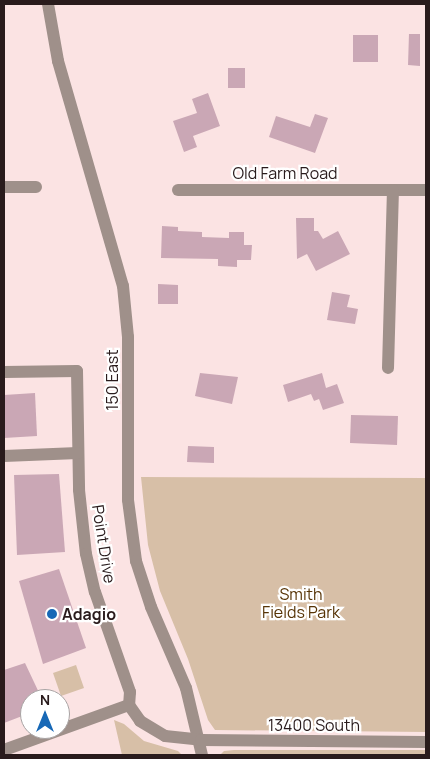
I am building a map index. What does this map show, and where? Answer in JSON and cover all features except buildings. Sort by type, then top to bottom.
[{"type":"street","name":"150 East","points":[[48,4],[58,61],[123,286],[128,337],[128,500],[136,561],[151,607],[186,688],[201,740],[202,755]]},
{"type":"street","points":[[4,187],[36,187]]},
{"type":"street","name":"Old Farm Road","points":[[178,190],[426,190]]},
{"type":"street","points":[[388,368],[393,190]]},
{"type":"street","name":"Point Drive","points":[[4,372],[77,371],[78,453],[86,554],[95,592],[130,692],[129,705]]},
{"type":"street","points":[[4,456],[78,453]]},
{"type":"street","points":[[4,750],[129,705],[140,721],[156,732],[175,738],[201,740]]},
{"type":"street","name":"13400 South","points":[[201,740],[426,742]]},
{"type":"green space","name":"Smith Fields Park","points":[[141,477],[426,478],[426,732],[215,730],[208,720],[188,659],[160,591],[148,545]]},
{"type":"green space","points":[[76,665],[84,688],[70,693],[70,689],[59,689],[53,673]]},
{"type":"green space","points":[[114,720],[124,724],[144,741],[178,751],[182,755],[122,755]]},
{"type":"green space","points":[[426,750],[426,755],[220,755],[224,751]]},
{"type":"place","name":"Adagio","points":[[52,614]]}]
